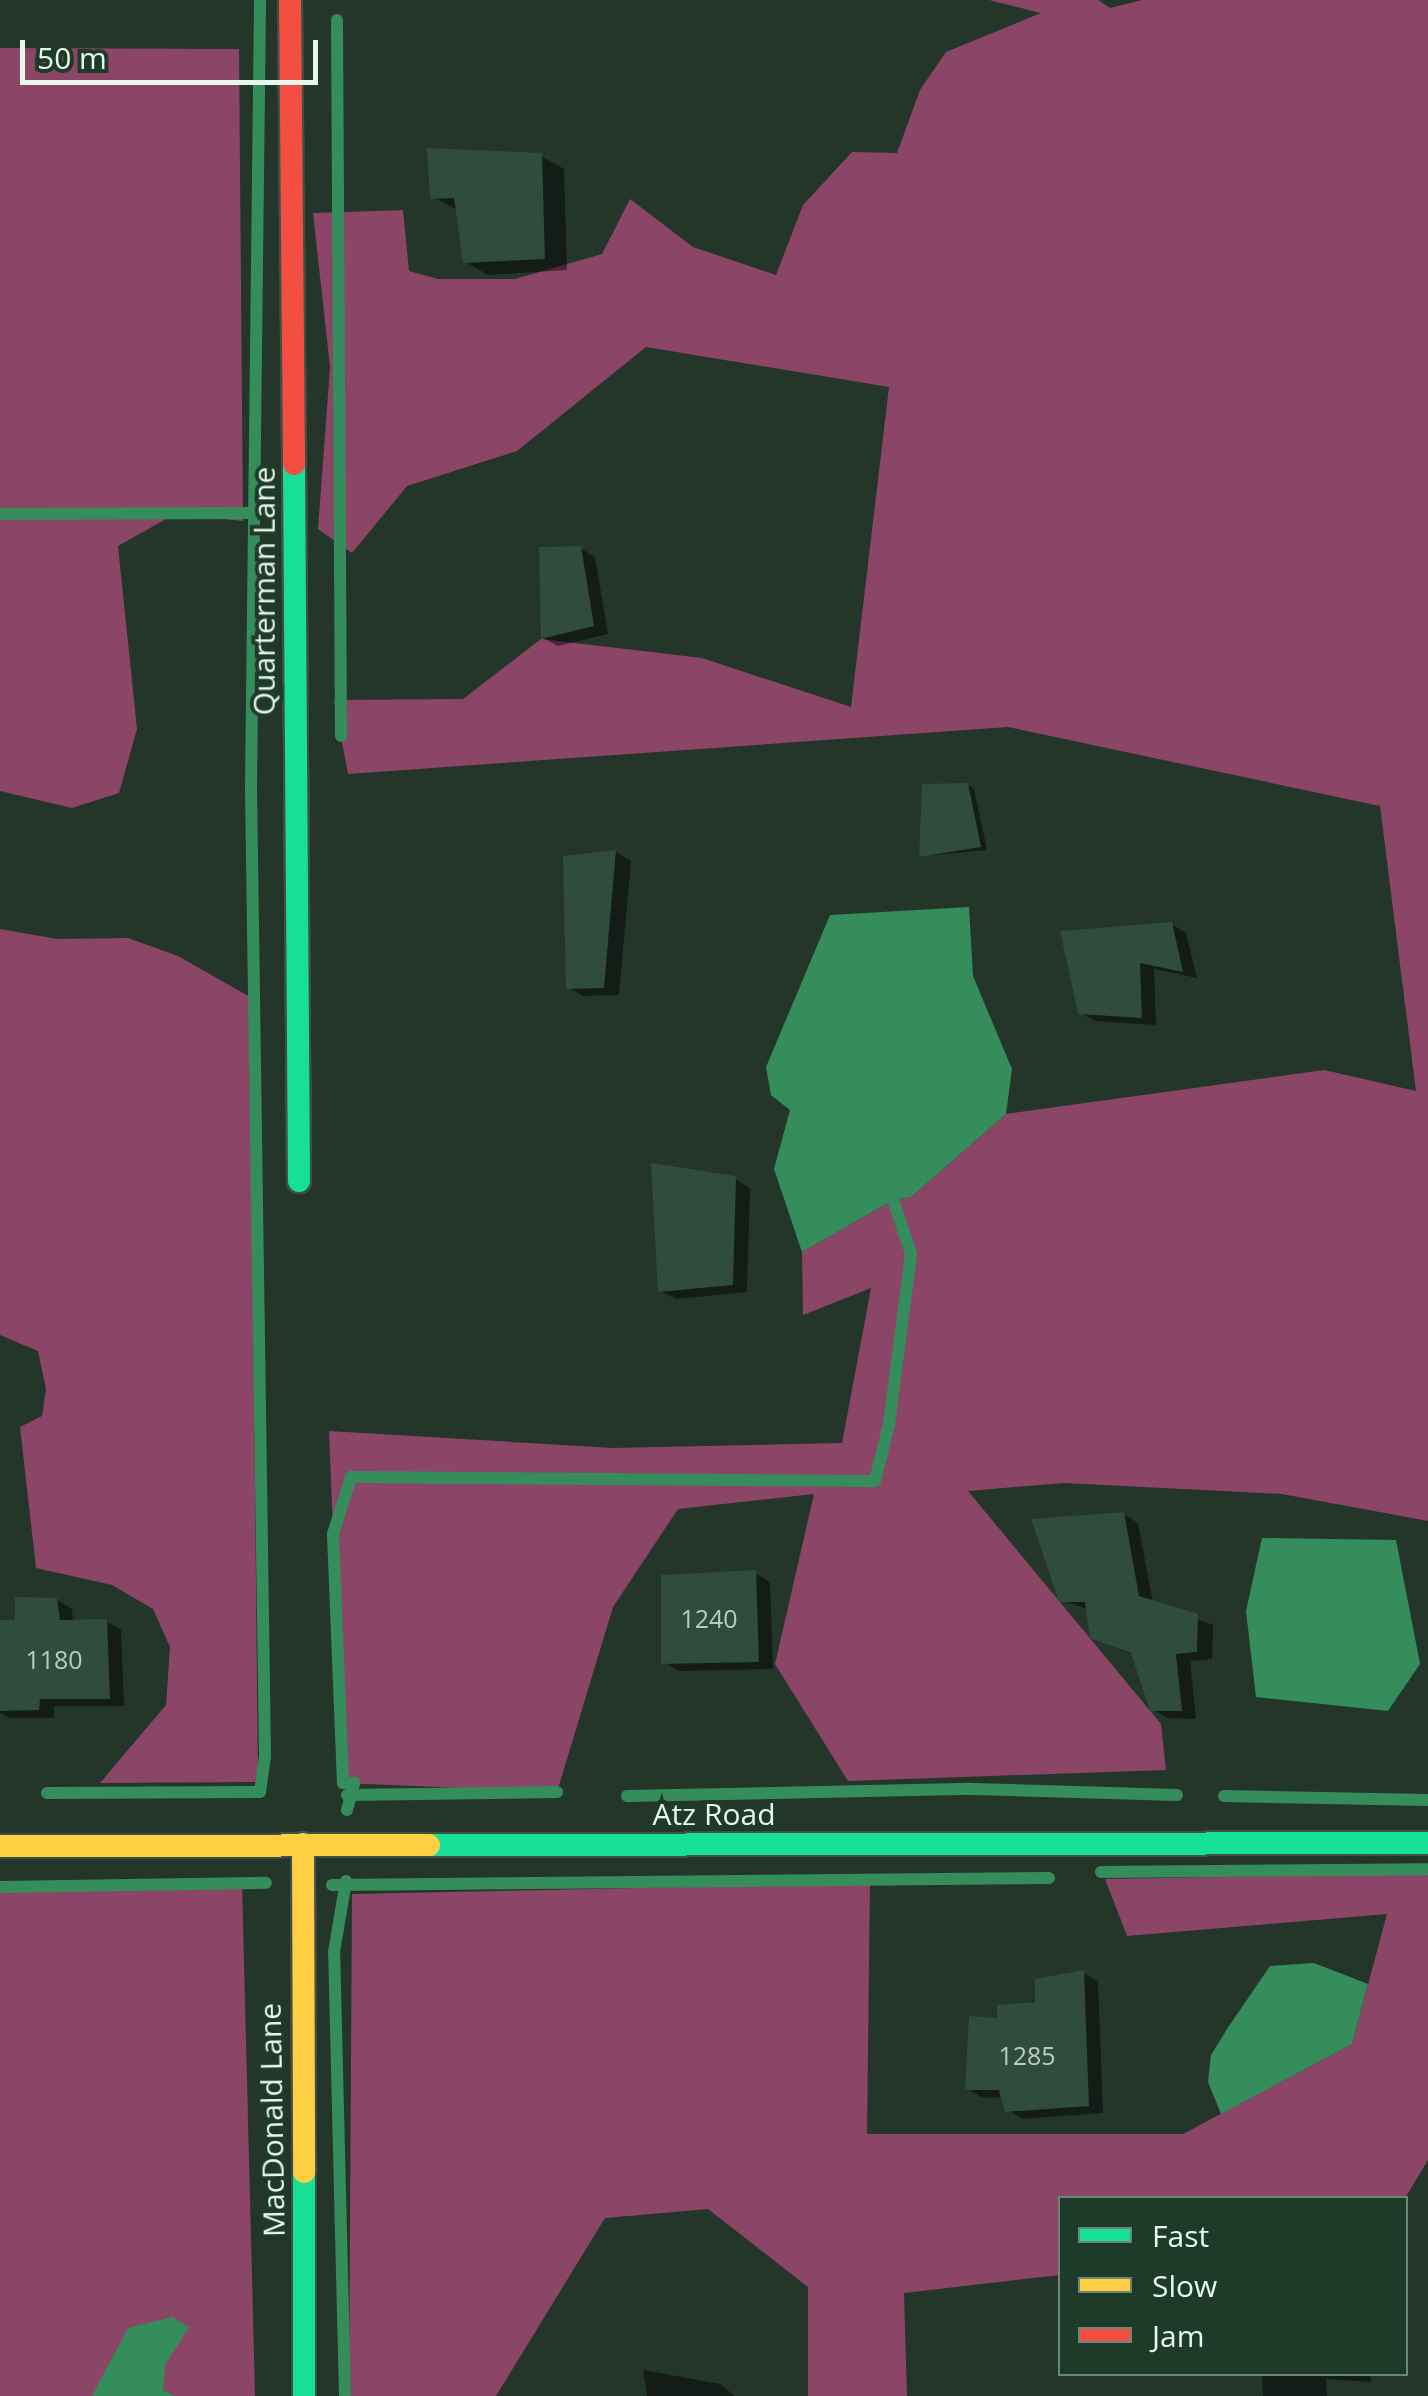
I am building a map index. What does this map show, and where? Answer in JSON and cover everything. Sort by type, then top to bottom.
[{"type":"street","name":"Quarterman Lane","points":[[290,0],[299,1182]]},
{"type":"street","name":"Atz Road","points":[[0,1846],[1428,1843]]},
{"type":"street","name":"MacDonald Lane","points":[[303,1844],[304,2396]]},
{"type":"shaded area","points":[[989,0],[1098,0],[1110,8],[1142,0],[1428,0],[1428,1521],[1282,1494],[1064,1483],[968,1491],[1161,1724],[1166,1770],[848,1781],[775,1664],[814,1494],[678,1509],[613,1607],[557,1792],[343,1783],[329,1431],[612,1448],[842,1443],[871,1288],[803,1315],[802,1252],[893,1200],[911,1197],[1006,1114],[1324,1070],[1416,1091],[1380,806],[1008,727],[348,774],[334,700],[463,699],[541,639],[702,658],[851,707],[889,387],[646,347],[517,451],[407,486],[352,553],[318,529],[330,367],[313,213],[403,210],[409,271],[438,279],[515,279],[602,254],[630,199],[693,247],[776,275],[803,205],[852,152],[897,153],[920,90],[946,52],[1041,13]]},
{"type":"shaded area","points":[[0,48],[239,49],[243,521],[175,514],[118,546],[137,729],[119,793],[72,808],[0,791]]},
{"type":"shaded area","points":[[969,907],[973,976],[1012,1069],[1006,1114],[911,1197],[893,1200],[802,1252],[774,1169],[790,1110],[771,1095],[766,1067],[830,915]]},
{"type":"shaded area","points":[[0,929],[57,939],[128,938],[178,956],[250,997],[258,1782],[100,1783],[166,1705],[170,1647],[153,1609],[112,1585],[36,1568],[20,1427],[42,1416],[46,1389],[38,1351],[0,1335]]},
{"type":"shaded area","points":[[1262,1538],[1396,1540],[1420,1664],[1388,1711],[1256,1697],[1246,1611]]},
{"type":"shaded area","points":[[1428,1873],[1428,2160],[1406,2196],[1058,2196],[1058,2275],[904,2293],[907,2396],[808,2396],[808,2287],[708,2209],[605,2218],[496,2396],[349,2396],[352,1894],[870,1883],[867,2134],[1183,2134],[1352,2044],[1387,1914],[1127,1936],[1105,1879]]},
{"type":"shaded area","points":[[242,1883],[255,2396],[0,2396],[0,1887]]},
{"type":"shaded area","points":[[1314,1963],[1368,1984],[1352,2044],[1221,2114],[1208,2082],[1211,2055],[1227,2029],[1270,1966]]},
{"type":"shaded area","points":[[172,2317],[189,2327],[165,2365],[163,2390],[174,2396],[92,2396],[128,2328]]},
{"type":"building","points":[[427,148],[542,153],[545,259],[463,263],[454,198],[430,199]]},
{"type":"building","points":[[581,546],[594,626],[541,639],[539,547]]},
{"type":"building","points":[[968,783],[981,847],[919,857],[922,784]]},
{"type":"building","points":[[616,850],[604,988],[566,989],[563,856]]},
{"type":"building","points":[[1172,922],[1183,972],[1140,963],[1142,1018],[1078,1014],[1060,931]]},
{"type":"building","points":[[651,1163],[736,1176],[733,1285],[658,1292]]},
{"type":"building","points":[[1124,1512],[1139,1596],[1198,1614],[1197,1652],[1176,1654],[1182,1711],[1150,1711],[1131,1653],[1090,1638],[1085,1602],[1059,1602],[1031,1519]]},
{"type":"building","points":[[756,1570],[759,1662],[661,1664],[661,1575]]},
{"type":"building","points":[[15,1597],[57,1598],[60,1620],[107,1619],[110,1699],[40,1699],[39,1710],[0,1711],[0,1620],[15,1620]]},
{"type":"building","points":[[1084,1970],[1089,2106],[1005,2112],[999,2090],[965,2090],[969,2016],[997,2018],[997,2005],[1035,2002],[1035,1979]]},
{"type":"waterway","points":[[47,1793],[260,1792],[265,1755],[251,785],[260,0]]},
{"type":"waterway","points":[[337,20],[341,736]]},
{"type":"waterway","points":[[0,514],[255,513]]},
{"type":"waterway","points":[[347,1810],[354,1783],[343,1783],[333,1534],[351,1477],[875,1481],[889,1424],[911,1254],[893,1200]]},
{"type":"waterway","points":[[627,1796],[972,1789],[1177,1795]]},
{"type":"waterway","points":[[347,1795],[557,1792]]},
{"type":"waterway","points":[[1224,1796],[1428,1800]]},
{"type":"waterway","points":[[1101,1872],[1428,1869]]},
{"type":"waterway","points":[[332,1885],[1049,1878]]},
{"type":"waterway","points":[[345,2396],[334,1952],[346,1881]]},
{"type":"waterway","points":[[0,1887],[266,1883]]},
{"type":"traffic: fast","points":[[294,464],[299,1181]]},
{"type":"traffic: fast","points":[[429,1845],[1428,1843]]},
{"type":"traffic: fast","points":[[304,2172],[304,2396]]},
{"type":"traffic: slow","points":[[303,1844],[304,2172]]},
{"type":"traffic: slow","points":[[0,1846],[429,1845]]},
{"type":"traffic: jam","points":[[290,0],[294,464]]}]
